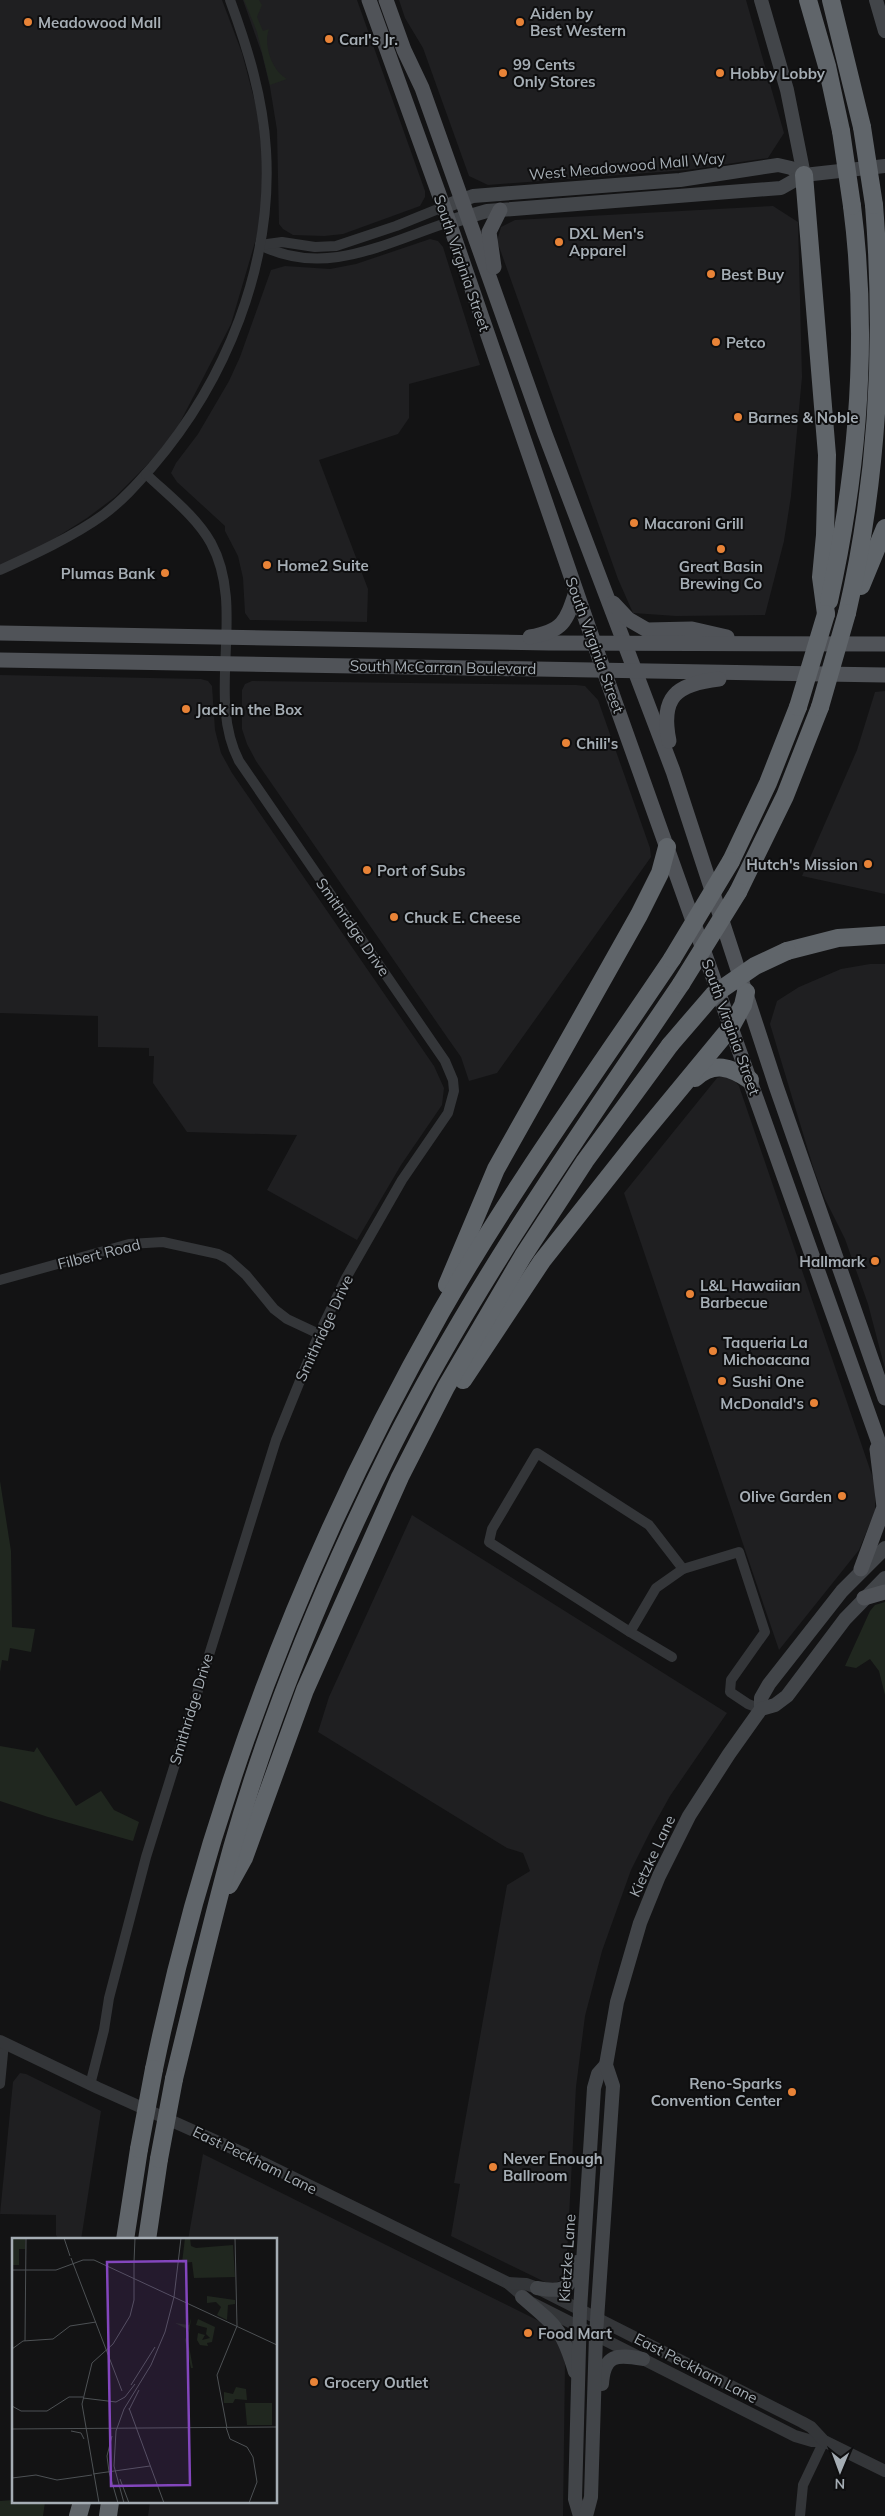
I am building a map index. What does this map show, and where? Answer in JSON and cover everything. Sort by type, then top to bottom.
[{"type":"highway","points":[[125,2238],[154,2069],[203,1871],[264,1688],[345,1496],[417,1356],[499,1216],[672,959],[731,861],[768,783],[798,707],[826,614],[849,498],[857,413],[860,318],[852,206],[841,131],[827,66],[808,0]]},
{"type":"highway","points":[[147,2238],[159,2159],[174,2079],[233,1846],[292,1674],[334,1573],[391,1448],[491,1268],[681,984],[738,892],[785,796],[820,707],[847,613],[868,508],[879,402],[881,308],[874,205],[862,127],[830,0]]},
{"type":"highway","points":[[804,175],[827,454],[825,535],[821,577],[826,614]]},
{"type":"highway","points":[[847,613],[870,567],[885,528]]},
{"type":"highway","points":[[417,1356],[496,1169],[639,914],[660,873],[667,847]]},
{"type":"highway","points":[[217,1908],[244,1858],[305,1690],[400,1477],[446,1388],[513,1271],[585,1162],[670,1045],[713,996],[755,966],[788,951],[838,938],[885,935]]},
{"type":"highway","points":[[365,1555],[453,1396],[512,1304],[571,1224],[673,1096],[731,1027],[743,1005],[746,992]]},
{"type":"highway","points":[[673,1096],[699,1074],[716,1067],[733,1069],[750,1080]]},
{"type":"main road","name":"South Virginia Street","points":[[369,0],[458,219],[576,592],[885,1460]]},
{"type":"main road","name":"South Virginia Street","points":[[386,0],[404,50],[422,88],[452,203],[458,219],[499,300],[545,434],[636,672],[683,804],[776,1086],[885,1398]]},
{"type":"main road","points":[[761,0],[787,90],[804,175]]},
{"type":"main road","points":[[876,0],[885,31]]},
{"type":"main road","name":"West Meadowood Mall Way","points":[[452,203],[487,195],[680,180],[778,166],[791,168],[804,175]]},
{"type":"main road","name":"West Meadowood Mall Way","points":[[458,219],[500,210],[782,188],[804,175],[885,166]]},
{"type":"main road","points":[[499,300],[489,232],[500,210]]},
{"type":"main road","points":[[505,642],[559,628],[565,621],[576,592]]},
{"type":"main road","points":[[608,597],[628,619],[647,630],[692,629],[747,642]]},
{"type":"main road","name":"South McCarran Boulevard","points":[[0,633],[626,644],[747,642],[885,644]]},
{"type":"main road","name":"South McCarran Boulevard","points":[[0,660],[885,675]]},
{"type":"main road","points":[[683,804],[666,723],[669,703],[684,688],[760,673]]},
{"type":"main road","points":[[804,1231],[824,1224]]},
{"type":"main road","points":[[861,1569],[884,1507],[874,1428]]},
{"type":"main road","name":"Kietzke Lane","points":[[762,1709],[761,1698],[769,1684],[861,1569],[885,1548]]},
{"type":"main road","name":"Kietzke Lane","points":[[586,2516],[591,2497],[596,2335],[613,2086],[606,2064],[617,2002],[625,1972],[659,1876],[701,1796],[762,1709],[775,1705],[787,1696],[845,1619],[885,1578]]},
{"type":"main road","points":[[864,1598],[885,1592]]},
{"type":"main road","name":"Kietzke Lane","points":[[580,2516],[575,2499],[580,2310],[594,2088],[598,2074],[606,2064]]},
{"type":"main road","points":[[537,2288],[554,2290],[568,2286],[572,2282],[586,2225]]},
{"type":"main road","points":[[522,2297],[557,2327],[562,2334],[578,2385]]},
{"type":"main road","points":[[593,2439],[601,2400],[603,2375],[607,2362],[614,2357],[622,2356],[643,2359]]},
{"type":"street","points":[[0,570],[81,529],[104,514],[146,474],[181,432],[216,372],[243,310],[260,245],[266,179],[264,127],[252,65],[230,0]]},
{"type":"street","points":[[260,245],[282,242],[315,247],[336,246],[404,223],[452,203]]},
{"type":"street","points":[[260,245],[279,254],[307,259],[333,259],[361,252],[458,219]]},
{"type":"street","name":"Smithridge Drive","points":[[90,2085],[104,2030],[109,1998],[146,1856],[257,1494],[294,1391],[319,1334],[371,1233],[448,1113],[454,1091],[453,1080],[445,1061],[238,761],[227,733],[226,636],[222,572],[211,543],[194,520],[146,474]]},
{"type":"street","name":"Filbert Road","points":[[0,1280],[129,1244],[163,1242],[218,1254],[228,1259],[246,1275],[274,1309],[287,1319],[319,1334]]},
{"type":"street","points":[[672,1657],[489,1542],[492,1529],[537,1453],[649,1525],[683,1569]]},
{"type":"street","points":[[630,1632],[656,1588],[683,1569],[739,1552],[765,1632],[732,1680],[730,1692],[748,1704],[762,1709]]},
{"type":"street","points":[[0,2084],[2,2042]]},
{"type":"street","name":"East Peckham Lane","points":[[2,2042],[90,2085],[243,2153],[508,2283],[522,2297],[795,2436],[812,2442],[824,2441]]},
{"type":"street","name":"East Peckham Lane","points":[[508,2283],[526,2284],[537,2288],[807,2424],[824,2441],[885,2471]]},
{"type":"street","points":[[800,2516],[803,2485],[824,2441]]},
{"type":"shaded area","points":[[0,0],[222,0],[242,53],[257,110],[262,153],[263,215],[231,324],[174,434],[115,497],[87,518],[49,542],[0,567]]},
{"type":"shaded area","points":[[243,0],[357,0],[425,191],[425,197],[420,206],[343,234],[324,236],[293,235],[283,229],[279,224],[277,130],[270,87],[262,54]]},
{"type":"shaded area","points":[[244,0],[259,0],[262,5],[257,17],[263,31],[269,29],[267,42],[270,57],[277,70],[287,79],[270,85],[257,32]]},
{"type":"shaded area","points":[[399,0],[746,0],[784,133],[768,158],[687,170],[488,185],[469,176],[423,48],[405,18]]},
{"type":"shaded area","points":[[773,206],[798,222],[802,377],[791,496],[784,541],[765,615],[676,616],[633,613],[618,579],[497,241],[501,227],[515,220]]},
{"type":"shaded area","points":[[430,239],[438,241],[443,247],[480,365],[409,384],[409,418],[398,434],[319,460],[368,589],[367,622],[250,620],[245,613],[243,578],[238,556],[225,531],[225,526],[177,482],[171,473],[176,463],[198,434],[229,381],[240,357],[271,270],[285,266],[330,269],[356,264]]},
{"type":"shaded area","points":[[0,675],[201,679],[208,681],[212,686],[215,730],[221,753],[232,773],[434,1066],[444,1088],[442,1105],[401,1165],[357,1240],[267,1190],[297,1135],[187,1132],[153,1083],[154,1056],[149,1056],[149,1048],[98,1047],[98,1016],[0,1013]]},
{"type":"shaded area","points":[[252,681],[576,685],[585,686],[598,700],[650,848],[651,857],[497,1073],[469,1081],[461,1057],[256,761],[242,729],[242,690],[245,684]]},
{"type":"shaded area","points":[[885,691],[885,894],[802,876],[857,750],[875,692]]},
{"type":"shaded area","points":[[870,964],[885,964],[885,1369],[868,1304],[845,1239],[825,1199],[814,1170],[770,1024],[777,1001],[799,987],[841,969]]},
{"type":"shaded area","points":[[724,1076],[733,1079],[739,1086],[875,1484],[875,1511],[859,1550],[779,1650],[624,1193],[717,1078]]},
{"type":"shaded area","points":[[0,1481],[11,1551],[12,1627],[35,1629],[31,1652],[10,1648],[8,1661],[2,1660],[0,1672]]},
{"type":"shaded area","points":[[412,1515],[727,1713],[670,1796],[650,1832],[631,1870],[602,1951],[585,2016],[576,2087],[566,2272],[563,2279],[553,2284],[547,2283],[451,2236],[460,2184],[454,2183],[507,1885],[530,1871],[523,1853],[507,1848],[318,1732],[329,1697]]},
{"type":"shaded area","points":[[885,1602],[885,1695],[879,1671],[870,1659],[856,1668],[845,1666],[870,1611],[875,1605]]},
{"type":"shaded area","points":[[0,1746],[34,1752],[37,1747],[76,1806],[101,1791],[114,1810],[139,1822],[133,1841],[0,1801]]},
{"type":"shaded area","points":[[20,2073],[26,2074],[101,2111],[81,2238],[58,2238],[56,2235],[56,2215],[0,2214],[13,2082]]},
{"type":"shaded area","points":[[203,2154],[547,2325],[561,2345],[565,2364],[563,2516],[148,2516],[150,2504],[278,2504],[278,2238],[188,2238]]},
{"type":"shaded area","points":[[12,2500],[12,2504],[45,2504],[43,2516],[0,2516],[0,2501]]},
{"type":"place","name":"Meadowood Mall","points":[[28,22]]},
{"type":"place","name":"Aiden by Best Western","points":[[520,22]]},
{"type":"place","name":"Carl's Jr.","points":[[329,39]]},
{"type":"place","name":"99 Cents Only Stores","points":[[503,73]]},
{"type":"place","name":"Hobby Lobby","points":[[720,73]]},
{"type":"place","name":"DXL Men's Apparel","points":[[559,242]]},
{"type":"place","name":"Best Buy","points":[[711,274]]},
{"type":"place","name":"Petco","points":[[716,342]]},
{"type":"place","name":"Barnes & Noble","points":[[738,417]]},
{"type":"place","name":"Macaroni Grill","points":[[634,523]]},
{"type":"place","name":"Great Basin Brewing Co","points":[[721,549]]},
{"type":"place","name":"Home2 Suite","points":[[267,565]]},
{"type":"place","name":"Plumas Bank","points":[[165,573]]},
{"type":"place","name":"Jack in the Box","points":[[186,709]]},
{"type":"place","name":"Chili's","points":[[566,743]]},
{"type":"place","name":"Hutch's Mission","points":[[868,864]]},
{"type":"place","name":"Port of Subs","points":[[367,870]]},
{"type":"place","name":"Chuck E. Cheese","points":[[394,917]]},
{"type":"place","name":"Hallmark","points":[[875,1261]]},
{"type":"place","name":"L&L Hawaiian Barbecue","points":[[690,1294]]},
{"type":"place","name":"Taqueria La Michoacana","points":[[713,1351]]},
{"type":"place","name":"Sushi One","points":[[722,1381]]},
{"type":"place","name":"McDonald's","points":[[814,1403]]},
{"type":"place","name":"Olive Garden","points":[[842,1496]]},
{"type":"place","name":"Reno-Sparks Convention Center","points":[[792,2092]]},
{"type":"place","name":"Never Enough Ballroom","points":[[493,2167]]},
{"type":"place","name":"Food Mart","points":[[528,2333]]},
{"type":"place","name":"Grocery Outlet","points":[[314,2382]]}]
